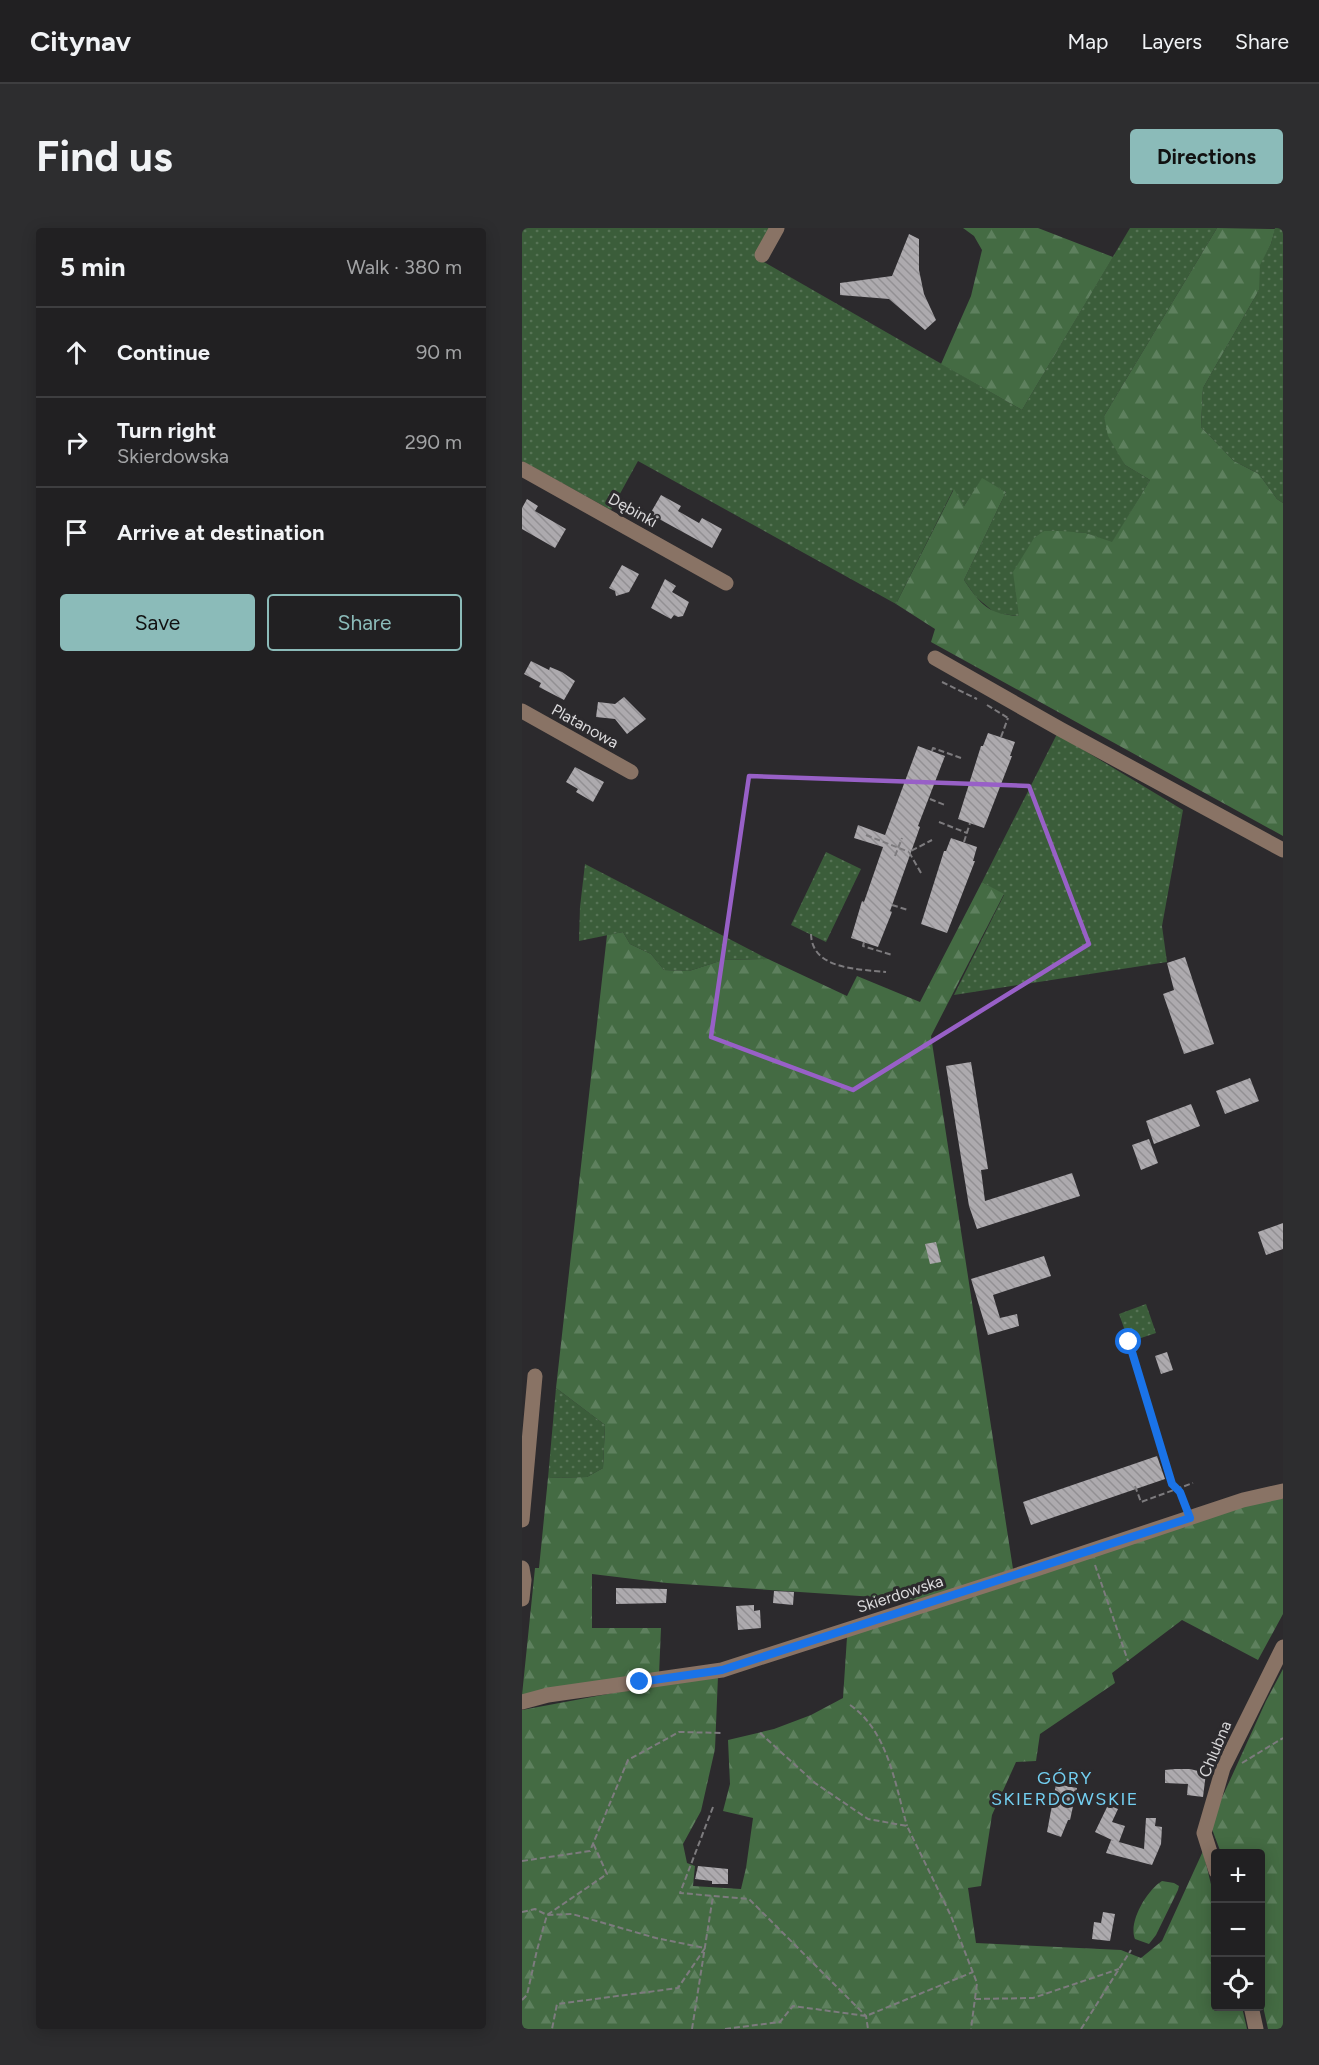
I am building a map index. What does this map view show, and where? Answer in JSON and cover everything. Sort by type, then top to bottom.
[{"type":"street","points":[[762,255],[777,228]]},
{"type":"street","name":"Dębinki","points":[[522,469],[726,583]]},
{"type":"street","points":[[935,658],[1283,850]]},
{"type":"street","name":"Platanowa","points":[[522,711],[631,772]]},
{"type":"street","points":[[522,1520],[535,1376]]},
{"type":"street","name":"Skierdowska","points":[[522,1702],[548,1695],[722,1670],[1244,1500],[1283,1491]]},
{"type":"street","points":[[522,1568],[524,1580],[522,1599]]},
{"type":"street","name":"Chlubna","points":[[1211,1857],[1204,1833],[1223,1768],[1283,1647]]},
{"type":"street","points":[[1252,2011],[1256,2029]]},
{"type":"path","points":[[942,682],[1008,718]]},
{"type":"path","points":[[1001,737],[1008,718],[1010,719],[1017,705]]},
{"type":"path","points":[[932,751],[933,748],[962,758]]},
{"type":"path","points":[[930,799],[945,805]]},
{"type":"path","points":[[939,822],[967,833]]},
{"type":"path","points":[[964,842],[970,823]]},
{"type":"path","points":[[866,835],[909,852],[921,873]]},
{"type":"path","points":[[895,856],[902,837]]},
{"type":"path","points":[[909,852],[932,840]]},
{"type":"path","points":[[892,905],[908,910]]},
{"type":"path","points":[[811,934],[812,943],[820,957],[841,967],[886,972]]},
{"type":"path","points":[[864,942],[863,946],[892,955]]},
{"type":"path","points":[[1129,1342],[1172,1484],[1190,1518]]},
{"type":"path","points":[[1135,1486],[1141,1502],[1193,1483]]},
{"type":"path","points":[[1091,1551],[1128,1661]]},
{"type":"path","points":[[850,1705],[862,1713],[884,1745],[907,1826],[951,1916],[973,1972],[977,1983],[971,2029]]},
{"type":"path","points":[[522,1861],[590,1851],[628,1760],[679,1732],[723,1733]]},
{"type":"path","points":[[760,1733],[814,1783],[868,1819],[907,1826]]},
{"type":"path","points":[[1234,1768],[1283,1738]]},
{"type":"path","points":[[714,1807],[680,1893],[749,1899],[866,2016],[868,2029]]},
{"type":"path","points":[[522,2000],[527,1995],[547,1915],[607,1874],[593,1843]]},
{"type":"path","points":[[692,2029],[713,1896]]},
{"type":"path","points":[[522,1912],[535,1909],[547,1915],[572,1914],[656,1938],[705,1948]]},
{"type":"path","points":[[552,2029],[556,2004],[678,1988],[705,1948]]},
{"type":"path","points":[[1081,2029],[1131,1950]]},
{"type":"path","points":[[975,1999],[1033,1998],[1119,1969]]},
{"type":"path","points":[[725,2029],[780,2022],[793,2006],[866,2016],[973,1972]]},
{"type":"highlighted area","points":[[749,776],[1029,786],[1089,944],[853,1090],[711,1037]]},
{"type":"green space","points":[[522,228],[772,228],[764,262],[1022,410],[1130,228],[1217,228],[1104,416],[1125,465],[1150,480],[1112,543],[1086,533],[1044,531],[1019,616],[995,613],[976,597],[964,580],[1006,492],[982,479],[964,506],[953,490],[896,604],[638,461],[611,510],[522,461]]},
{"type":"green space","points":[[963,228],[1038,228],[1113,257],[1022,410],[941,364],[971,296],[982,250],[974,236]]},
{"type":"green space","points":[[1217,228],[1275,229],[1271,244],[1260,265],[1259,290],[1203,388],[1201,427],[1234,461],[1259,474],[1277,499],[1283,503],[1283,836],[931,642],[935,629],[896,604],[954,489],[964,506],[982,478],[1006,492],[964,580],[975,596],[992,610],[1019,616],[1013,572],[1034,538],[1044,531],[1086,533],[1112,542],[1150,480],[1125,465],[1108,436],[1104,416]]},
{"type":"green space","points":[[1275,228],[1283,228],[1283,503],[1277,499],[1259,474],[1234,461],[1201,427],[1203,388],[1259,290],[1259,265],[1271,244]]},
{"type":"green space","points":[[1057,734],[1183,810],[1162,926],[1167,962],[954,995],[1004,895],[982,882]]},
{"type":"green space","points":[[826,852],[861,869],[826,942],[791,925]]},
{"type":"green space","points":[[585,864],[768,959],[723,960],[689,971],[664,970],[651,954],[630,944],[623,932],[579,941]]},
{"type":"green space","points":[[982,882],[1004,894],[931,1036],[1013,1569],[920,1600],[667,1583],[592,1574],[592,1628],[661,1628],[659,1675],[522,1695],[535,1568],[539,1568],[548,1478],[587,1477],[603,1468],[605,1425],[556,1388],[607,935],[623,932],[630,944],[651,954],[664,970],[689,971],[723,960],[768,959],[847,996],[857,976],[920,1002]]},
{"type":"green space","points":[[1146,1304],[1156,1333],[1129,1342],[1119,1314]]},
{"type":"green space","points":[[556,1388],[605,1425],[603,1468],[587,1477],[548,1478]]},
{"type":"green space","points":[[1265,1499],[1283,1499],[1283,1614],[1258,1660],[1182,1620],[1112,1673],[1115,1683],[1040,1734],[1036,1761],[1016,1762],[992,1815],[981,1886],[968,1888],[976,1943],[1121,1950],[1141,1958],[1162,1941],[1203,1851],[1211,1884],[1211,2011],[1243,2011],[1247,2029],[522,2029],[522,1710],[672,1682],[718,1676],[715,1749],[701,1811],[683,1844],[687,1863],[695,1866],[693,1886],[741,1889],[753,1818],[723,1811],[730,1784],[728,1740],[774,1729],[811,1715],[843,1698],[847,1637]]},
{"type":"green space","points":[[1283,1669],[1283,2029],[1268,2029],[1264,2011],[1265,1849],[1219,1849],[1210,1824]]},
{"type":"green space","points":[[1162,1881],[1179,1886],[1156,1935],[1149,1944],[1135,1939],[1134,1924],[1140,1907],[1150,1891]]},
{"type":"building","points":[[909,234],[919,239],[919,270],[924,294],[936,320],[925,330],[889,299],[840,295],[840,283],[892,276]]},
{"type":"building","points":[[661,495],[681,506],[678,511],[699,523],[702,518],[722,529],[712,548],[650,514]]},
{"type":"building","points":[[527,499],[538,506],[535,511],[566,529],[555,548],[522,529],[522,508]]},
{"type":"building","points":[[622,565],[639,574],[629,592],[616,596],[615,591],[609,588]]},
{"type":"building","points":[[665,579],[676,586],[672,592],[689,602],[683,616],[674,615],[671,619],[651,608]]},
{"type":"building","points":[[531,661],[549,670],[550,667],[562,672],[575,681],[564,700],[539,687],[541,683],[524,674]]},
{"type":"building","points":[[624,697],[646,719],[627,734],[615,719],[596,717],[598,702],[615,704]]},
{"type":"building","points":[[988,733],[1015,742],[1010,756],[1012,756],[984,828],[958,819],[981,746]]},
{"type":"building","points":[[918,746],[945,756],[918,826],[920,827],[890,911],[892,912],[878,947],[851,938],[862,901],[864,902],[883,847],[854,838],[858,825],[885,835]]},
{"type":"building","points":[[575,767],[604,782],[593,802],[576,792],[578,789],[566,782]]},
{"type":"building","points":[[951,838],[977,847],[973,861],[975,861],[947,933],[921,924],[944,851]]},
{"type":"building","points":[[1185,957],[1214,1044],[1184,1054],[1163,994],[1174,990],[1167,963]]},
{"type":"building","points":[[971,1062],[988,1169],[981,1170],[985,1201],[1072,1173],[1080,1196],[977,1229],[969,1206],[946,1066]]},
{"type":"building","points":[[1250,1078],[1259,1101],[1225,1114],[1216,1091]]},
{"type":"building","points":[[1191,1104],[1200,1126],[1154,1144],[1146,1121]]},
{"type":"building","points":[[1149,1139],[1158,1163],[1141,1170],[1132,1145]]},
{"type":"building","points":[[1283,1223],[1283,1249],[1266,1255],[1258,1232]]},
{"type":"building","points":[[936,1242],[941,1262],[930,1264],[925,1244]]},
{"type":"building","points":[[1044,1256],[1051,1276],[993,1295],[1000,1318],[1017,1314],[1019,1326],[988,1335],[971,1279]]},
{"type":"building","points":[[1167,1352],[1173,1370],[1161,1374],[1155,1356]]},
{"type":"building","points":[[1157,1456],[1165,1479],[1031,1525],[1023,1502]]},
{"type":"building","points":[[616,1588],[667,1589],[666,1603],[616,1604]]},
{"type":"building","points":[[774,1591],[794,1592],[793,1605],[773,1603]]},
{"type":"building","points":[[754,1605],[754,1611],[760,1610],[761,1628],[738,1630],[736,1606]]},
{"type":"building","points":[[1190,1769],[1206,1773],[1203,1797],[1187,1795],[1188,1784],[1165,1783],[1165,1770]]},
{"type":"building","points":[[1056,1784],[1077,1788],[1070,1820],[1061,1837],[1047,1832]]},
{"type":"building","points":[[1108,1805],[1118,1809],[1112,1822],[1125,1826],[1119,1842],[1144,1849],[1146,1818],[1156,1818],[1155,1826],[1162,1827],[1161,1844],[1152,1865],[1106,1853],[1111,1840],[1114,1841],[1095,1832]]},
{"type":"building","points":[[698,1866],[728,1869],[728,1884],[712,1884],[712,1881],[695,1879]]},
{"type":"building","points":[[1103,1912],[1115,1914],[1110,1941],[1092,1939],[1094,1922],[1101,1923]]},
{"type":"district","name":"GÓRY SKIERDOWSKIE","points":[[1065,1788]]},
{"type":"route","points":[[640,1682],[722,1670],[1190,1518],[1180,1492],[1172,1484],[1129,1342]]}]
